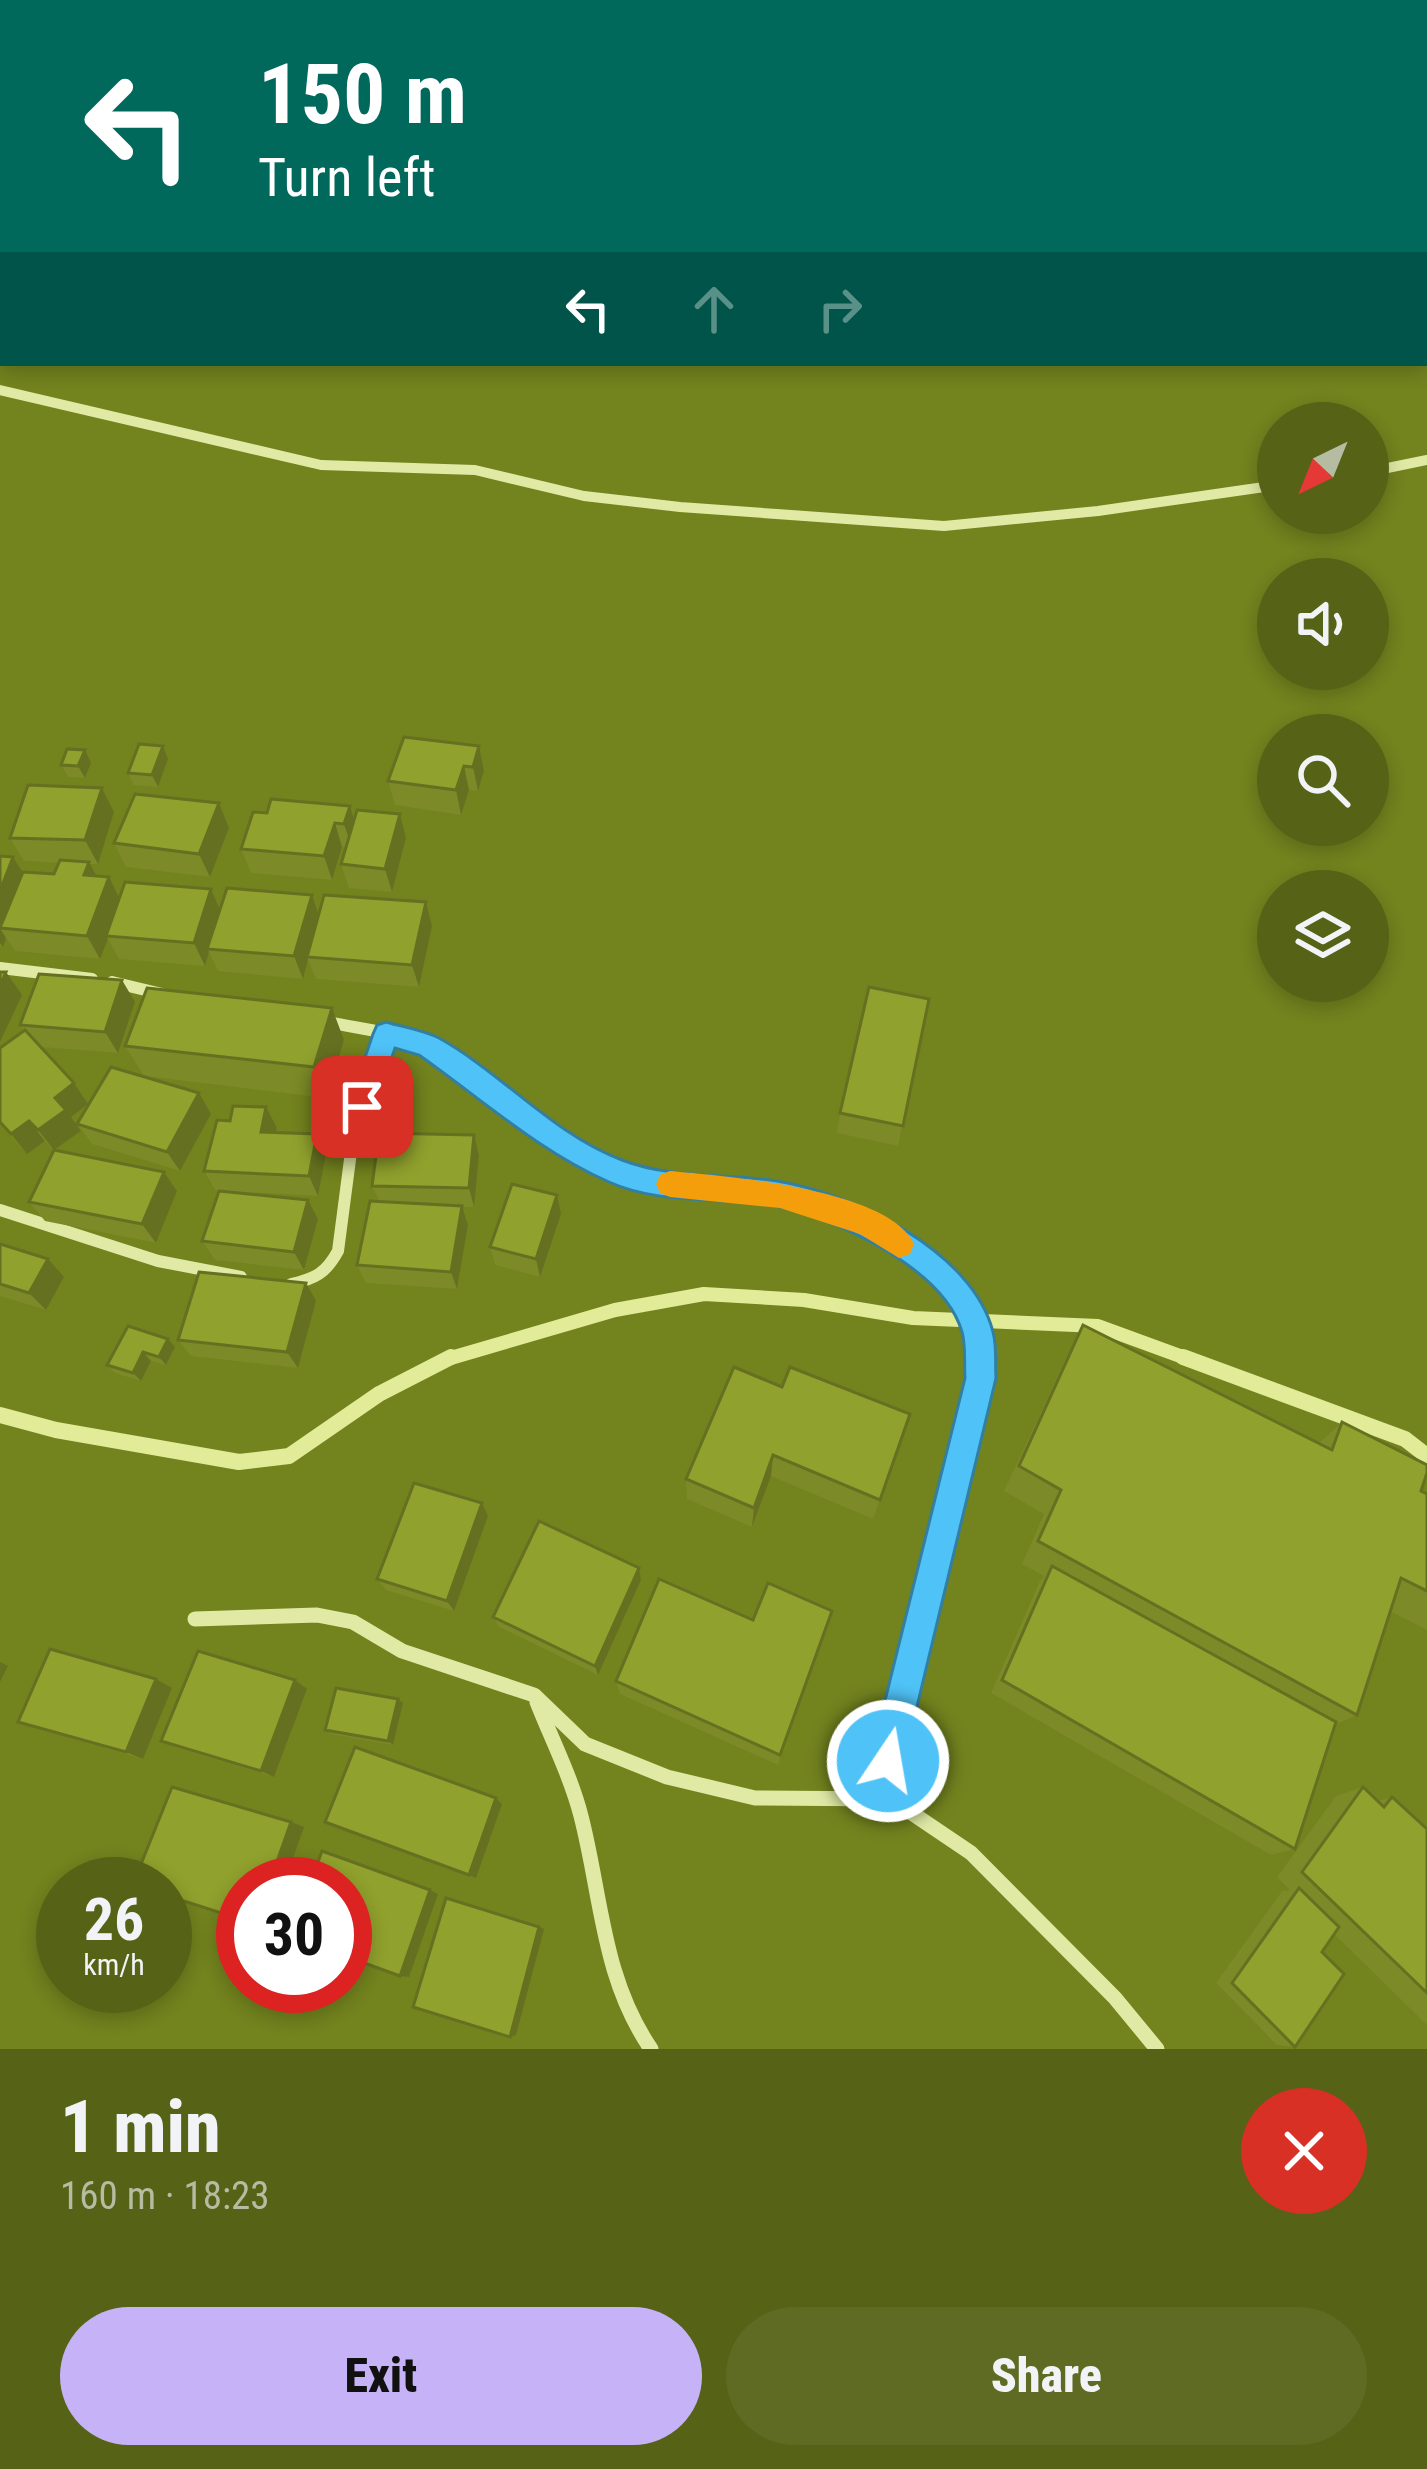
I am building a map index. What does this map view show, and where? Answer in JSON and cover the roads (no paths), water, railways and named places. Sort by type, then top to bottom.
[{"type":"street","points":[[0,390],[321,465],[475,470],[584,496],[724,510],[944,526],[1098,512],[1257,488]]},
{"type":"street","points":[[1389,468],[1427,460]]},
{"type":"street","points":[[0,968],[98,980],[177,997]]},
{"type":"street","points":[[297,1015],[428,1046],[571,1147],[617,1172],[673,1184],[780,1194],[869,1223],[940,1273],[963,1302],[978,1332],[981,1378],[888,1761],[891,1799]]},
{"type":"street","points":[[0,1210],[158,1261],[267,1282],[316,1280],[332,1267],[346,1214],[350,1144],[386,1034]]},
{"type":"street","points":[[195,1619],[317,1615],[353,1622],[402,1651],[534,1695],[585,1744],[667,1777],[754,1798],[891,1799],[971,1853],[1115,1998],[1157,2049]]},
{"type":"street","points":[[534,1695],[582,1819],[597,1923],[625,2016],[651,2049]]},
{"type":"waterway","points":[[447,1359],[615,1310],[704,1294],[804,1300],[913,1318],[1098,1326],[1191,1360]]},
{"type":"waterway","points":[[447,1359],[451,1357]]},
{"type":"waterway","points":[[1183,1357],[1405,1439],[1427,1456]]},
{"type":"waterway","points":[[0,1415],[56,1430],[239,1462],[289,1456],[379,1394],[447,1359]]}]
